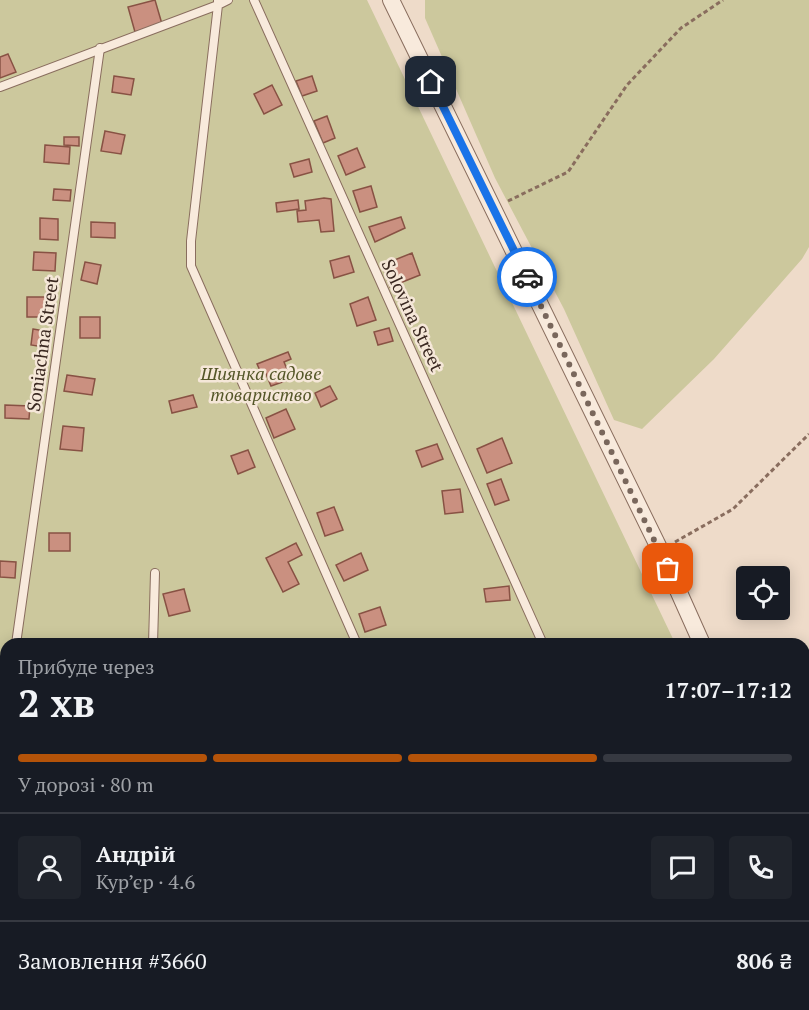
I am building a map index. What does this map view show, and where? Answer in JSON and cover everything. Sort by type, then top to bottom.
[{"type":"street","points":[[391,0],[660,550],[699,638]]},
{"type":"lane","points":[[0,87],[228,0]]},
{"type":"lane","name":"Solovina Street","points":[[254,0],[540,638]]},
{"type":"lane","points":[[218,2],[190,241],[190,266],[354,638]]},
{"type":"lane","name":"Soniachna Street","points":[[17,638],[100,48]]},
{"type":"lane","points":[[153,638],[155,573]]},
{"type":"path","points":[[494,209],[568,171],[627,85],[681,28],[723,0]]},
{"type":"path","points":[[660,550],[733,509],[809,434]]},
{"type":"green space","name":"Шиянка садове товариство","points":[[0,0],[367,0],[673,638],[0,638]]},
{"type":"green space","points":[[425,0],[809,0],[809,247],[802,259],[714,359],[642,429],[614,420],[564,309],[495,178],[425,18]]},
{"type":"building","points":[[155,0],[162,24],[135,32],[128,7]]},
{"type":"building","points":[[8,54],[16,72],[0,78],[0,57]]},
{"type":"building","points":[[114,76],[134,79],[131,95],[112,92]]},
{"type":"building","points":[[312,76],[317,91],[302,96],[296,81]]},
{"type":"building","points":[[272,85],[282,105],[264,114],[254,94]]},
{"type":"building","points":[[327,116],[335,138],[323,143],[314,121]]},
{"type":"building","points":[[105,131],[125,135],[121,154],[101,151]]},
{"type":"building","points":[[64,137],[79,137],[79,146],[64,145]]},
{"type":"building","points":[[45,145],[70,147],[69,164],[44,162]]},
{"type":"building","points":[[357,148],[365,167],[346,175],[338,156]]},
{"type":"building","points":[[309,159],[312,172],[294,177],[290,164]]},
{"type":"building","points":[[371,186],[377,207],[360,212],[353,191]]},
{"type":"building","points":[[54,189],[71,190],[70,201],[53,200]]},
{"type":"building","points":[[331,199],[334,231],[321,232],[319,220],[298,222],[297,211],[306,210],[305,201]]},
{"type":"building","points":[[298,200],[299,209],[277,212],[276,203]]},
{"type":"building","points":[[401,217],[405,228],[375,242],[369,227]]},
{"type":"building","points":[[40,218],[58,219],[58,240],[40,239]]},
{"type":"building","points":[[91,222],[115,223],[115,238],[91,237]]},
{"type":"building","points":[[34,252],[56,253],[55,271],[33,270]]},
{"type":"building","points":[[412,253],[420,275],[390,287],[382,265]]},
{"type":"building","points":[[349,256],[354,272],[334,278],[330,261]]},
{"type":"building","points":[[85,262],[101,265],[97,284],[81,280]]},
{"type":"building","points":[[27,297],[48,297],[48,317],[27,317]]},
{"type":"building","points":[[368,297],[376,320],[357,326],[350,304]]},
{"type":"building","points":[[80,317],[100,317],[100,338],[80,338]]},
{"type":"building","points":[[389,328],[393,341],[378,345],[374,332]]},
{"type":"building","points":[[33,329],[51,332],[49,348],[31,345]]},
{"type":"building","points":[[288,352],[291,359],[284,362],[291,379],[271,386],[266,374],[262,375],[257,364]]},
{"type":"building","points":[[67,375],[95,379],[92,395],[64,391]]},
{"type":"building","points":[[330,386],[337,399],[321,407],[315,393]]},
{"type":"building","points":[[193,395],[197,407],[172,413],[169,401]]},
{"type":"building","points":[[5,405],[30,406],[29,419],[5,418]]},
{"type":"building","points":[[286,409],[295,429],[274,438],[266,418]]},
{"type":"building","points":[[63,426],[84,428],[82,451],[60,449]]},
{"type":"building","points":[[502,438],[512,463],[487,473],[477,449]]},
{"type":"building","points":[[437,444],[443,459],[422,467],[416,451]]},
{"type":"building","points":[[248,450],[255,467],[238,474],[231,456]]},
{"type":"building","points":[[501,479],[509,500],[495,505],[487,484]]},
{"type":"building","points":[[460,489],[463,512],[445,514],[442,491]]},
{"type":"building","points":[[334,507],[343,530],[325,536],[317,513]]},
{"type":"building","points":[[49,533],[70,533],[70,551],[49,551]]},
{"type":"building","points":[[296,543],[302,555],[288,562],[299,584],[283,592],[266,558]]},
{"type":"building","points":[[361,553],[368,570],[344,581],[336,565]]},
{"type":"building","points":[[0,561],[16,562],[15,578],[0,577]]},
{"type":"building","points":[[509,586],[510,600],[486,602],[484,589]]},
{"type":"building","points":[[184,589],[190,611],[169,616],[163,594]]},
{"type":"building","points":[[380,607],[386,625],[365,632],[359,614]]},
{"type":"way so far","points":[[527,277],[668,569]]},
{"type":"route","points":[[431,82],[527,277]]}]
